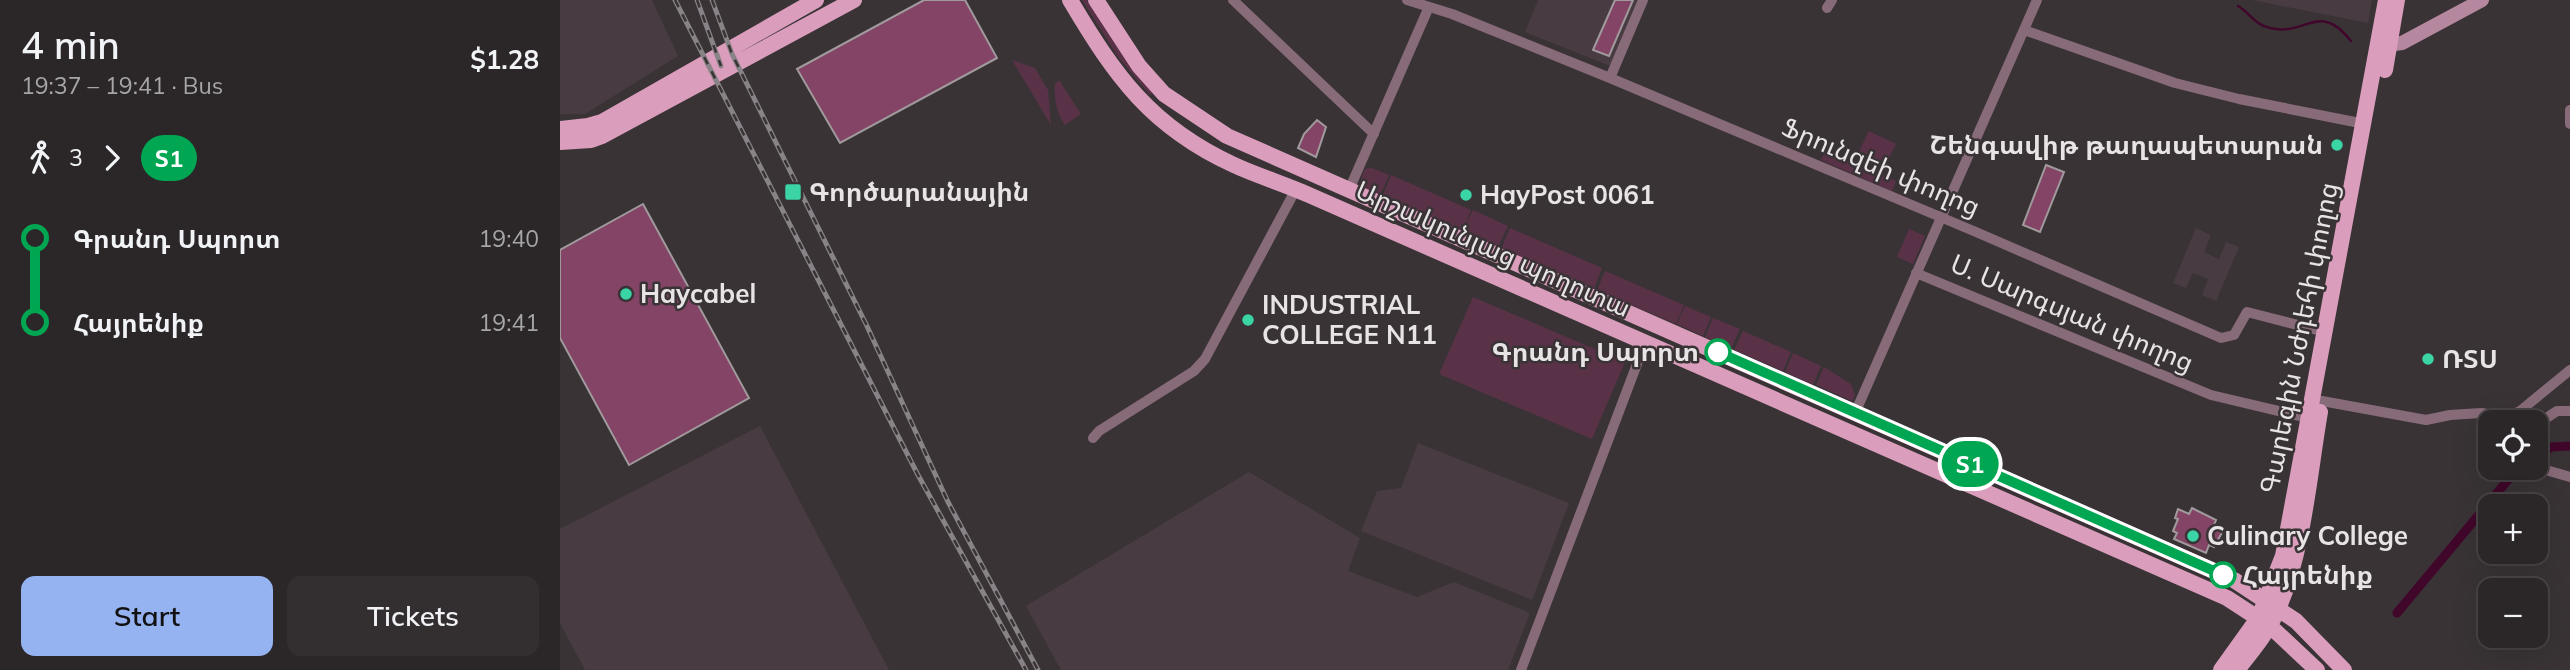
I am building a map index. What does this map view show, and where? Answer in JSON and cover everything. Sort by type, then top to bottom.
[{"type":"main road","points":[[560,129],[588,127],[602,122],[816,0]]},
{"type":"main road","points":[[560,142],[591,141],[602,136],[854,0]]},
{"type":"main road","name":"Արշակունյաց պողոտա","points":[[1070,0],[1125,84],[1148,109],[1201,147],[1234,165],[1296,189],[2227,598],[2264,621],[2317,670]]},
{"type":"main road","name":"Արշակունյաց պողոտա","points":[[1096,0],[1139,66],[1164,94],[1227,136],[2234,580],[2297,621],[2344,670]]},
{"type":"main road","name":"Գարեգին Նժդեհի փողոց","points":[[2237,670],[2273,604],[2295,552],[2383,46],[2386,0]]},
{"type":"main road","name":"Գարեգին Նժդեհի փողոց","points":[[2273,604],[2365,124],[2383,46],[2398,0]]},
{"type":"main road","points":[[1148,109],[1158,107],[1164,94]]},
{"type":"main road","points":[[1296,189],[1305,170]]},
{"type":"main road","points":[[1645,343],[1654,324]]},
{"type":"main road","points":[[2012,504],[2025,498],[2018,485]]},
{"type":"main road","points":[[2038,515],[2037,503],[2048,498]]},
{"type":"main road","name":"Գարեգին Նժդեհի փողոց","points":[[2221,670],[2264,621]]},
{"type":"street","points":[[1233,0],[1374,134]]},
{"type":"street","points":[[1610,78],[1643,0]]},
{"type":"street","points":[[1855,413],[2037,0]]},
{"type":"street","points":[[2383,46],[2402,43],[2482,0]]},
{"type":"street","points":[[1349,190],[1374,134],[1418,3]]},
{"type":"street","name":"Ֆրունզեի փողոց","points":[[1418,3],[1452,14],[1610,78],[2221,338],[2227,339],[2234,335],[2247,312],[2325,332]]},
{"type":"street","points":[[2024,30],[2175,83],[2239,99],[2365,124]]},
{"type":"street","points":[[2570,110],[2570,124]]},
{"type":"street","points":[[1093,438],[1099,431],[1194,371],[1205,359],[1296,189]]},
{"type":"street","name":"Ս. Սարգսյան փողոց","points":[[1916,273],[2211,395],[2308,418]]},
{"type":"street","points":[[1521,670],[1645,343]]},
{"type":"street","points":[[2521,410],[2570,370]]},
{"type":"street","points":[[2322,401],[2426,420],[2478,413]]},
{"type":"street","points":[[2548,417],[2557,411],[2570,411]]},
{"type":"street","points":[[2548,471],[2570,477]]},
{"type":"shaded area","points":[[560,0],[652,0],[678,56],[585,114],[560,114]]},
{"type":"shaded area","points":[[1082,0],[1089,0],[1154,90],[1150,95],[1119,58]]},
{"type":"shaded area","points":[[1538,0],[1637,0],[1610,66],[1525,32]]},
{"type":"shaded area","points":[[2252,0],[2372,0],[2368,23]]},
{"type":"shaded area","points":[[1012,60],[1035,68],[1048,90],[1051,125]]},
{"type":"shaded area","points":[[1059,80],[1081,114],[1065,125],[1055,100],[1055,84]]},
{"type":"shaded area","points":[[1869,131],[1896,144],[1886,164],[1859,151]]},
{"type":"shaded area","points":[[1826,149],[1896,181],[1892,191],[1821,160]]},
{"type":"shaded area","points":[[1372,168],[1389,175],[1380,195],[1358,186],[1365,169]]},
{"type":"shaded area","points":[[1391,175],[1471,210],[1464,227],[1473,210],[1508,226],[1498,247],[1382,197]]},
{"type":"shaded area","points":[[1510,228],[1602,268],[1594,289],[1501,249]]},
{"type":"shaded area","points":[[2196,228],[2211,235],[2204,252],[2219,259],[2226,242],[2239,247],[2216,301],[2202,295],[2208,279],[2193,273],[2186,288],[2173,283]]},
{"type":"shaded area","points":[[1909,229],[1925,236],[1913,264],[1897,257]]},
{"type":"shaded area","points":[[1605,271],[1684,305],[1676,324],[1597,290]]},
{"type":"shaded area","name":"Գրանդ Սպորտ","points":[[1473,297],[1625,362],[1592,439],[1439,374]]},
{"type":"shaded area","points":[[1685,306],[1711,317],[1703,336],[1677,324]]},
{"type":"shaded area","points":[[1713,318],[1740,329],[1731,349],[1705,337]]},
{"type":"shaded area","points":[[1743,331],[1791,352],[1783,371],[1734,350]]},
{"type":"shaded area","points":[[1793,353],[1821,366],[1813,385],[1785,372]]},
{"type":"shaded area","points":[[1824,367],[1851,384],[1855,395],[1852,401],[1816,385]]},
{"type":"shaded area","points":[[760,426],[889,670],[585,670],[560,623],[560,529]]},
{"type":"shaded area","points":[[1418,443],[1569,503],[1532,600],[1361,531],[1377,491],[1401,488]]},
{"type":"shaded area","points":[[1249,472],[1360,538],[1348,571],[1417,597],[1454,582],[1530,613],[1508,670],[1061,670],[1026,606]]},
{"type":"building","points":[[924,0],[965,0],[997,58],[840,143],[797,69]]},
{"type":"building","points":[[1615,0],[1633,0],[1609,56],[1593,50]]},
{"type":"building","points":[[1317,120],[1326,127],[1316,157],[1298,148],[1304,134]]},
{"type":"building","points":[[2046,165],[2064,172],[2040,232],[2023,225]]},
{"type":"building","name":"Haycabel","points":[[643,204],[749,398],[629,465],[560,338],[560,250]]},
{"type":"building","points":[[2192,508],[2216,520],[2214,525],[2224,529],[2214,547],[2209,545],[2206,553],[2174,539],[2177,533],[2173,531],[2178,519],[2175,518],[2178,509],[2189,514]]},
{"type":"waterway","points":[[2238,6],[2256,22],[2270,28],[2293,28],[2321,21],[2340,29],[2351,41]]},
{"type":"waterway","points":[[2548,449],[2570,446]]},
{"type":"waterway","points":[[2397,613],[2508,480]]},
{"type":"railway","points":[[675,0],[918,475],[1026,670]]},
{"type":"railway","points":[[697,0],[721,66]]},
{"type":"railway","points":[[712,0],[732,54],[866,324],[948,502],[1038,670]]},
{"type":"bus line","name":"Տ1","points":[[1718,352],[2223,575]]},
{"type":"place","name":"Շենգավիթ թաղապետարան","points":[[2337,145]]},
{"type":"place","name":"Գործարանային","points":[[793,192]]},
{"type":"place","name":"HayPost 0061","points":[[1466,195]]},
{"type":"place","name":"Haycabel","points":[[626,294]]},
{"type":"place","name":"INDUSTRIAL COLLEGE N11","points":[[1248,320]]},
{"type":"place","name":"Գրանդ Սպորտ","points":[[1718,352]]},
{"type":"place","name":"ՌՏՍ","points":[[2428,359]]},
{"type":"place","name":"Culinary College","points":[[2193,536]]},
{"type":"place","name":"Հայրենիք","points":[[2223,575]]}]
